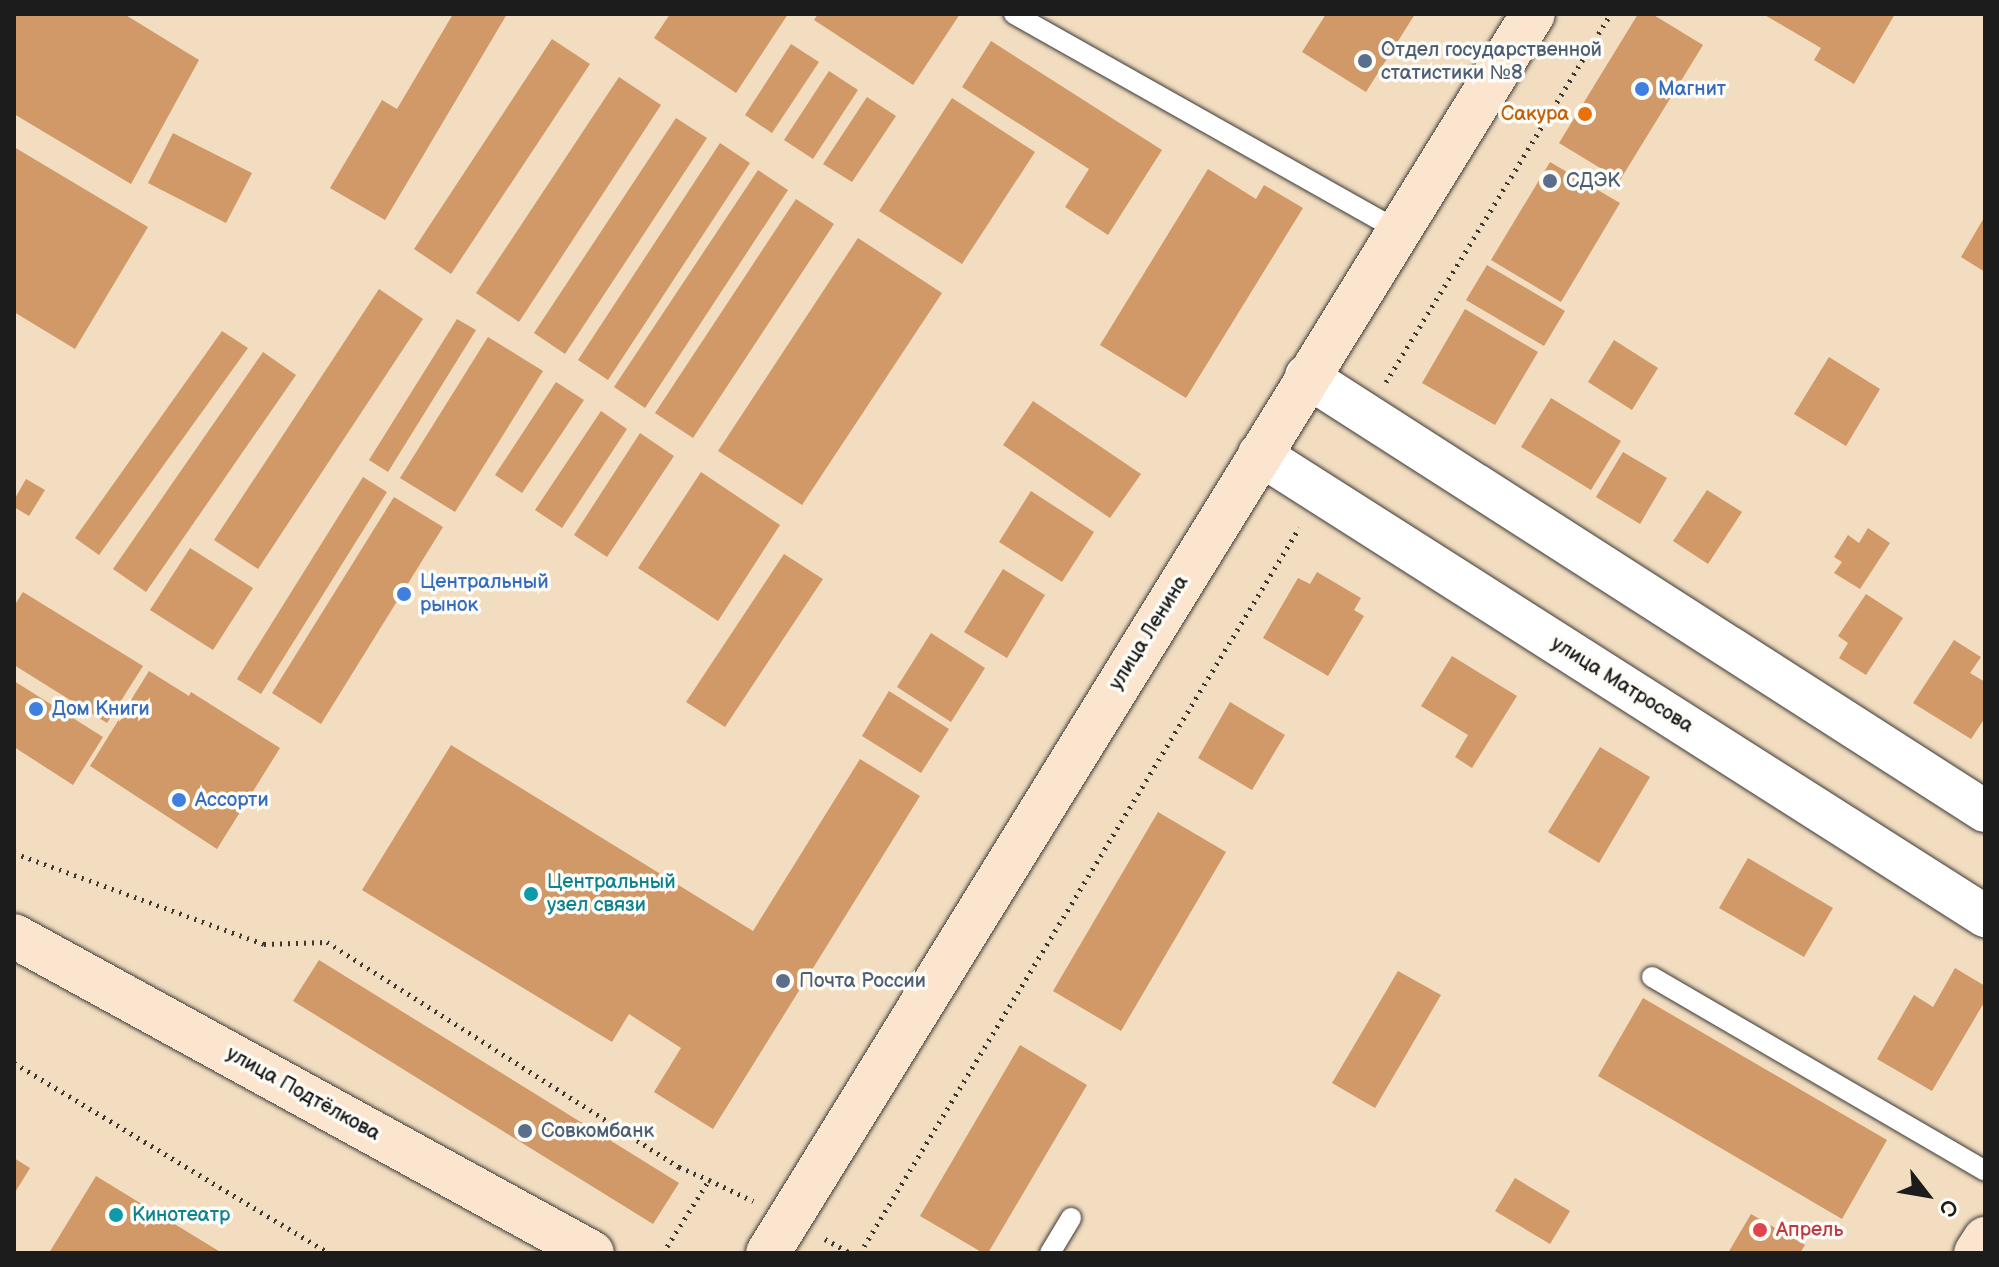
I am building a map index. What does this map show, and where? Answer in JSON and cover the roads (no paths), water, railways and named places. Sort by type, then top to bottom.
[{"type":"main road","name":"улица Ленина","points":[[779,1236],[1306,376],[1533,14]]},
{"type":"main road","name":"улица Подтёлкова","points":[[14,936],[592,1253]]},
{"type":"main road","points":[[1976,1253],[1985,1239]]},
{"type":"street","points":[[1306,376],[1985,811]]},
{"type":"street","name":"улица Матросова","points":[[1259,454],[1985,916]]},
{"type":"lane","points":[[1014,14],[1397,230]]},
{"type":"lane","points":[[1652,977],[1985,1171]]},
{"type":"lane","points":[[1050,1253],[1071,1218]]},
{"type":"place","name":"Отдел государственной статистики №8","points":[[1365,61]]},
{"type":"place","name":"Магнит","points":[[1642,89]]},
{"type":"place","name":"Сакура","points":[[1585,114]]},
{"type":"place","name":"СДЭК","points":[[1550,181]]},
{"type":"place","name":"Центральный рынок","points":[[404,594]]},
{"type":"place","name":"Дом Книги","points":[[36,709]]},
{"type":"place","name":"Ассорти","points":[[179,800]]},
{"type":"place","name":"Центральный узел связи","points":[[531,894]]},
{"type":"place","name":"Почта России","points":[[783,981]]},
{"type":"place","name":"Совкомбанк","points":[[525,1131]]},
{"type":"place","name":"Кинотеатр","points":[[116,1215]]},
{"type":"place","name":"Апрель","points":[[1760,1230]]}]
